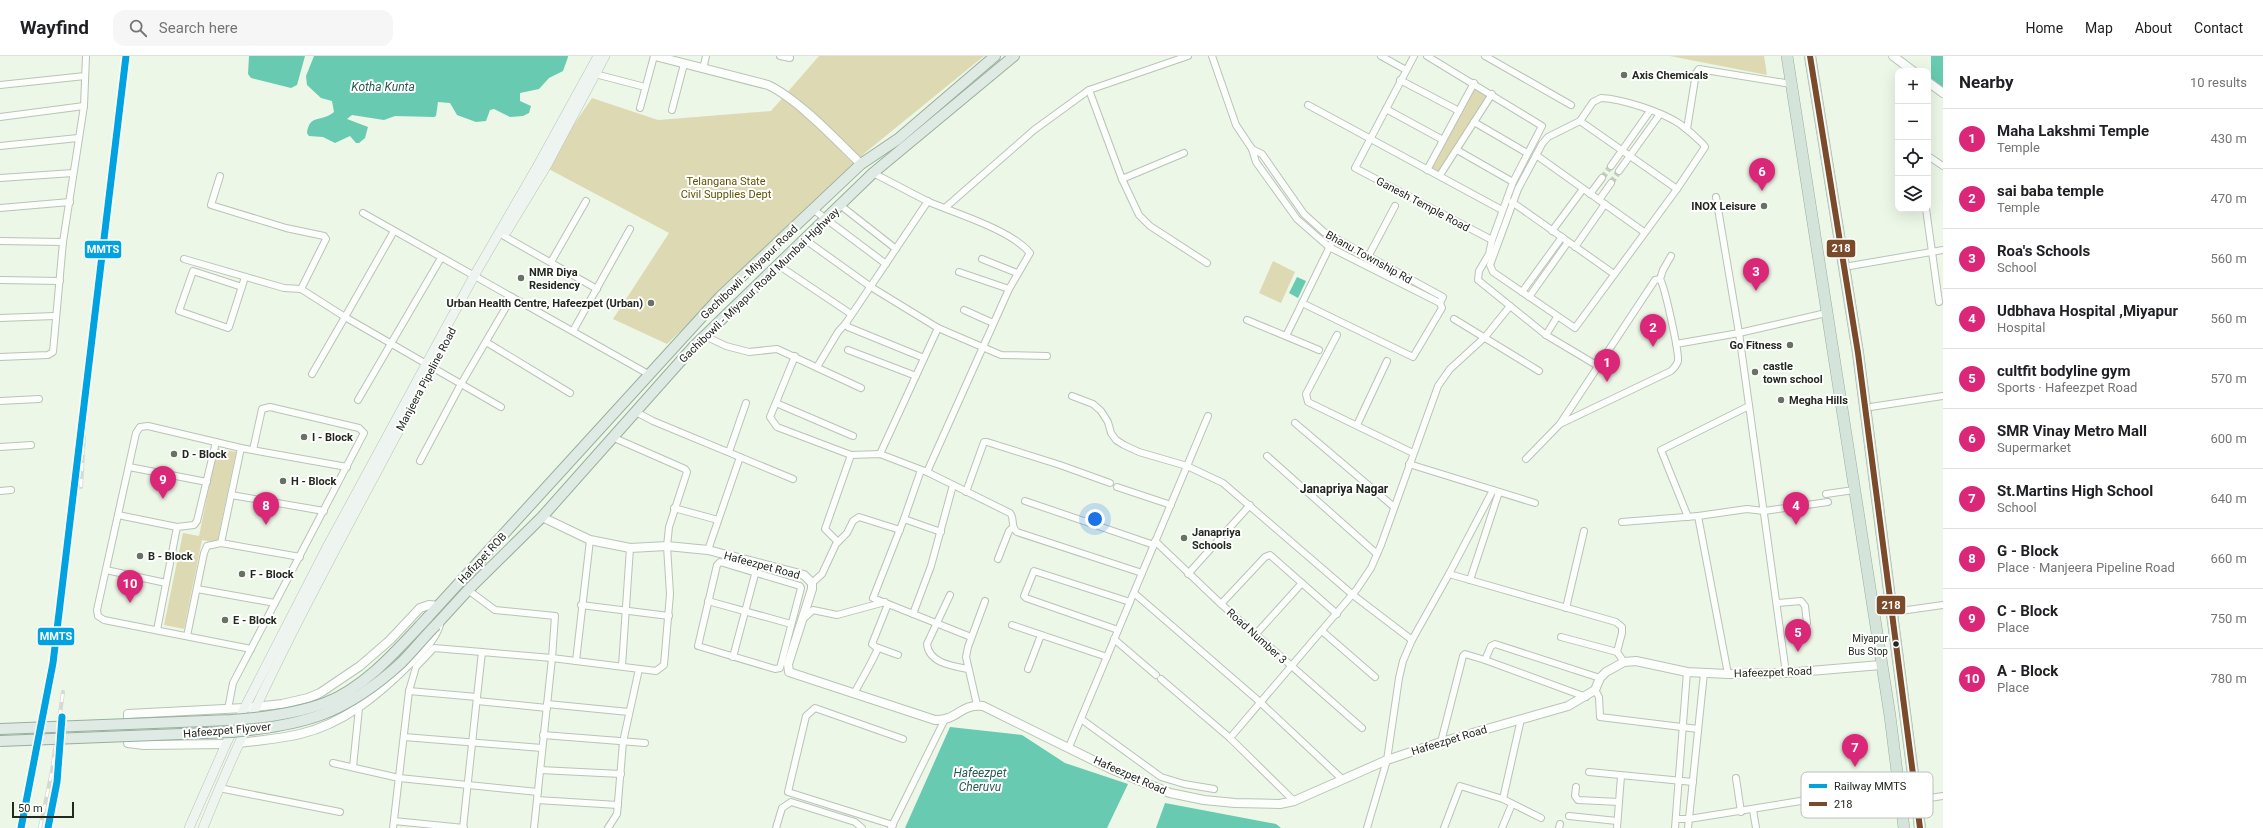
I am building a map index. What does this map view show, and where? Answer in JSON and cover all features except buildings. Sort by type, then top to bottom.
[{"type":"highway","points":[[1787,56],[1898,772]]},
{"type":"highway","points":[[1810,56],[1844,267],[1893,612],[1913,772]]},
{"type":"highway","points":[[1903,818],[1904,828]]},
{"type":"highway","points":[[1919,818],[1920,828]]},
{"type":"main road","name":"Manjeera Pipeline Road","points":[[189,828],[226,744],[254,689],[319,573],[476,278],[598,56]]},
{"type":"main road","name":"Manjeera Pipeline Road","points":[[476,278],[504,236],[547,165],[605,56]]},
{"type":"main road","name":"Gachibowli - Miyapur Road","points":[[525,511],[720,297],[814,210],[861,164],[912,126],[995,56]]},
{"type":"main road","name":"Gachibowli - Miyapur Road Mumbai Highway","points":[[438,622],[468,590],[542,517],[612,436],[636,412],[705,336],[778,264],[873,172],[1014,56]]},
{"type":"main road","points":[[912,126],[918,135]]},
{"type":"main road","name":"Hafizpet ROB","points":[[438,606],[467,572],[525,511]]},
{"type":"main road","name":"Manjeera Pipeline Road","points":[[203,828],[219,788],[319,573]]},
{"type":"main road","name":"Hafeezpet Flyover","points":[[0,729],[231,720],[261,718],[304,709],[342,694],[365,678],[393,654],[438,606]]},
{"type":"main road","name":"Hafeezpet Flyover","points":[[0,741],[232,732],[263,729],[306,720],[330,713],[347,704],[372,687],[401,662],[438,622]]},
{"type":"street","points":[[0,357],[51,354],[54,347],[55,316],[60,282],[63,242],[84,106],[86,56]]},
{"type":"street","points":[[640,108],[655,56],[703,68],[768,85],[778,90],[816,121],[861,164]]},
{"type":"street","points":[[703,68],[706,56]]},
{"type":"street","points":[[780,56],[790,58]]},
{"type":"street","points":[[946,207],[1034,130],[1089,90],[1179,57],[1188,56]]},
{"type":"street","name":"Bhanu Township Rd","points":[[1212,56],[1236,125],[1252,149],[1256,162],[1297,219],[1329,247],[1440,303],[1443,297],[1334,239],[1304,214],[1262,154],[1252,149]]},
{"type":"street","points":[[1381,56],[1406,70]]},
{"type":"street","points":[[1370,138],[1414,56]]},
{"type":"street","points":[[1427,56],[1492,94],[1542,126],[1513,182],[1502,210],[1489,254],[1479,271],[1478,280],[1546,335],[1598,366]]},
{"type":"street","points":[[1485,56],[1571,105]]},
{"type":"street","points":[[1893,56],[1909,68]]},
{"type":"street","points":[[672,110],[684,64]]},
{"type":"street","points":[[1687,129],[1696,73],[1699,69],[1791,84]]},
{"type":"street","points":[[596,74],[646,88]]},
{"type":"street","points":[[0,85],[85,76]]},
{"type":"street","points":[[1400,80],[1459,111]]},
{"type":"street","points":[[1427,170],[1474,84]]},
{"type":"street","points":[[1931,84],[1943,94]]},
{"type":"street","points":[[1089,90],[1122,179],[1139,215],[1150,226],[1207,263]]},
{"type":"street","points":[[1440,175],[1492,94]]},
{"type":"street","points":[[1601,98],[1611,98],[1660,114],[1687,129],[1705,147],[1677,189],[1575,328],[1529,297],[1490,268],[1512,202],[1542,144],[1548,137],[1580,121],[1593,102],[1601,98]]},
{"type":"street","points":[[1308,105],[1427,170],[1440,175],[1502,210]]},
{"type":"street","points":[[0,117],[84,106]]},
{"type":"street","points":[[1386,109],[1443,140]]},
{"type":"street","points":[[1611,166],[1650,111]]},
{"type":"street","points":[[1619,171],[1660,114]]},
{"type":"street","points":[[1580,121],[1677,189]]},
{"type":"street","points":[[1474,122],[1527,153]]},
{"type":"street","points":[[0,146],[78,138]]},
{"type":"street","name":"Ganesh Temple Road","points":[[1370,138],[1355,168],[1492,240]]},
{"type":"street","points":[[1457,150],[1513,182]]},
{"type":"street","points":[[1122,179],[1184,152]]},
{"type":"street","points":[[1536,155],[1644,232]]},
{"type":"street","points":[[1931,158],[1943,166]]},
{"type":"street","points":[[873,172],[928,201],[946,207],[1013,239],[1030,253],[1016,273],[924,471],[873,598],[971,637]]},
{"type":"street","points":[[0,178],[73,173]]},
{"type":"street","points":[[220,176],[211,205],[286,228],[324,236],[326,239],[301,289]]},
{"type":"street","points":[[1590,194],[1602,178]]},
{"type":"street","points":[[1599,200],[1611,183]]},
{"type":"street","points":[[1552,231],[1583,189]]},
{"type":"street","points":[[1716,197],[1739,333],[1786,673]]},
{"type":"street","points":[[550,262],[586,201]]},
{"type":"street","points":[[818,367],[838,332],[871,287],[928,201]]},
{"type":"street","points":[[0,208],[70,202]]},
{"type":"street","points":[[1512,202],[1614,274]]},
{"type":"street","points":[[1575,247],[1605,204]]},
{"type":"street","points":[[840,205],[896,249]]},
{"type":"street","points":[[1368,257],[1395,206]]},
{"type":"street","points":[[814,210],[824,220],[886,264]]},
{"type":"street","points":[[1926,212],[1939,302]]},
{"type":"street","points":[[363,214],[650,375]]},
{"type":"street","points":[[573,331],[630,229]]},
{"type":"street","points":[[312,374],[394,231]]},
{"type":"street","points":[[504,236],[597,289]]},
{"type":"street","points":[[1522,292],[1562,237]]},
{"type":"street","points":[[804,239],[871,287],[938,328],[1001,355],[1048,356]]},
{"type":"street","points":[[1329,247],[1334,239]]},
{"type":"street","points":[[0,241],[63,242]]},
{"type":"street","points":[[1529,297],[1568,242]]},
{"type":"street","name":"Bhanu Township Rd","points":[[1286,336],[1329,247]]},
{"type":"street","points":[[1844,267],[1943,250]]},
{"type":"street","points":[[1560,424],[1671,371],[1676,366],[1678,359],[1676,344],[1660,279],[1671,256]]},
{"type":"street","points":[[358,400],[389,344],[441,258]]},
{"type":"street","points":[[184,259],[284,288],[301,289],[389,344],[501,407]]},
{"type":"street","points":[[982,259],[1016,273]]},
{"type":"street","points":[[778,264],[852,314]]},
{"type":"street","points":[[242,287],[193,271],[179,311],[228,328],[242,287],[245,277]]},
{"type":"street","points":[[959,272],[1009,289]]},
{"type":"street","points":[[232,284],[235,274]]},
{"type":"street","points":[[1526,459],[1560,424],[1655,280],[1660,279]]},
{"type":"street","points":[[0,280],[60,282]]},
{"type":"street","points":[[420,460],[461,384],[512,297]]},
{"type":"street","points":[[1302,303],[1411,357],[1416,356],[1442,308],[1440,303]]},
{"type":"street","points":[[1230,738],[1290,666],[1353,595],[1377,554],[1438,386],[1450,368],[1484,337],[1510,306]]},
{"type":"street","points":[[964,310],[993,323]]},
{"type":"street","points":[[1676,344],[1739,333],[1826,313]]},
{"type":"street","points":[[0,318],[55,316]]},
{"type":"street","points":[[1546,335],[1557,316]]},
{"type":"street","points":[[1454,319],[1539,371]]},
{"type":"street","points":[[1247,320],[1319,350]]},
{"type":"street","points":[[846,323],[848,327],[924,358]]},
{"type":"street","points":[[880,454],[938,328]]},
{"type":"street","points":[[705,336],[726,346],[749,352],[777,349],[795,356],[861,388]]},
{"type":"street","points":[[1337,336],[1306,394],[1308,402],[1413,453]]},
{"type":"street","points":[[486,342],[570,393]]},
{"type":"street","points":[[848,350],[916,376]]},
{"type":"street","points":[[795,356],[770,417],[777,427],[851,455],[880,454],[924,471],[1011,514],[1013,527],[1017,532],[1142,574]]},
{"type":"street","points":[[1357,425],[1388,361]]},
{"type":"street","points":[[1072,396],[1093,404],[1101,411],[1108,422],[1111,433],[1116,440],[1124,445],[1139,452],[1187,466],[1223,484],[1250,505],[1353,595],[1412,640]]},
{"type":"street","points":[[1864,408],[1943,396]]},
{"type":"street","points":[[0,401],[39,399]]},
{"type":"street","points":[[729,452],[746,403]]},
{"type":"street","points":[[776,403],[853,436]]},
{"type":"street","points":[[1688,517],[1661,450],[1749,406]]},
{"type":"street","points":[[228,709],[233,683],[364,433],[359,428],[270,407],[262,410],[253,450]]},
{"type":"street","points":[[636,412],[653,421],[793,479]]},
{"type":"street","points":[[1069,747],[1208,416]]},
{"type":"street","points":[[1295,423],[1394,506]]},
{"type":"street","points":[[251,649],[104,620],[98,616],[97,610],[136,433],[140,427],[148,426],[241,448],[347,467]]},
{"type":"street","points":[[482,652],[464,828],[394,825],[409,691],[416,667],[434,648],[482,652],[552,658],[656,671],[664,665],[670,594],[667,546],[674,508],[687,476],[685,469],[612,436]]},
{"type":"street","points":[[118,515],[177,527],[194,525],[198,521],[216,442]]},
{"type":"street","points":[[966,492],[984,442],[1110,483]]},
{"type":"street","points":[[0,447],[32,445]]},
{"type":"street","points":[[221,543],[241,448]]},
{"type":"street","points":[[838,542],[825,529],[851,455]]},
{"type":"street","points":[[1267,456],[1377,554]]},
{"type":"street","points":[[708,550],[740,457]]},
{"type":"street","points":[[1410,464],[1535,503]]},
{"type":"street","points":[[129,467],[207,482]]},
{"type":"street","points":[[913,614],[931,566],[953,485]]},
{"type":"street","points":[[1116,487],[1171,505]]},
{"type":"street","points":[[0,491],[11,490]]},
{"type":"street","points":[[1368,828],[1387,760],[1399,678],[1412,640],[1449,574],[1492,490]]},
{"type":"street","points":[[1826,494],[1854,490]]},
{"type":"street","points":[[1470,580],[1500,492]]},
{"type":"street","points":[[231,495],[324,511]]},
{"type":"street","points":[[1025,502],[1155,543]]},
{"type":"street","points":[[1622,522],[1698,516],[1747,508],[1764,511],[1828,502]]},
{"type":"street","points":[[1188,574],[1250,505]]},
{"type":"street","points":[[674,508],[718,520]]},
{"type":"street","points":[[1698,516],[1728,674]]},
{"type":"street","name":"Hafeezpet Road","points":[[542,517],[590,540],[630,548],[667,546],[708,550],[800,574],[812,583],[788,664],[789,672],[936,720],[944,721]]},
{"type":"street","points":[[812,583],[822,574],[838,542],[847,533],[853,521],[859,517],[900,530]]},
{"type":"street","points":[[904,519],[941,532]]},
{"type":"street","points":[[157,630],[177,527]]},
{"type":"street","points":[[998,559],[1009,531],[1013,527]]},
{"type":"street","points":[[1566,608],[1584,531]]},
{"type":"street","points":[[576,661],[581,605],[590,540]]},
{"type":"street","points":[[187,636],[207,546],[221,543],[300,557]]},
{"type":"street","name":"Road Number 3","points":[[1155,543],[1255,635],[1362,728]]},
{"type":"street","points":[[622,666],[624,610],[630,548]]},
{"type":"street","points":[[1221,604],[1265,557],[1270,555],[1337,614]]},
{"type":"street","points":[[718,562],[798,584],[802,588],[780,668],[733,657],[698,646],[718,562]]},
{"type":"street","points":[[733,657],[758,563]]},
{"type":"street","points":[[106,570],[166,583]]},
{"type":"street","points":[[1118,630],[1024,596],[1034,571],[1130,602]]},
{"type":"street","points":[[798,584],[800,574]]},
{"type":"street","points":[[1449,574],[1616,622],[1622,627],[1617,652]]},
{"type":"street","points":[[1255,635],[1302,583]]},
{"type":"street","points":[[197,588],[275,603]]},
{"type":"street","points":[[468,590],[495,610],[555,616],[534,828]]},
{"type":"street","points":[[1134,592],[1260,702],[1342,779]]},
{"type":"street","points":[[950,595],[936,622],[927,644],[928,650],[936,659],[968,669]]},
{"type":"street","points":[[708,601],[791,624]]},
{"type":"street","points":[[903,739],[815,708],[806,716],[788,792],[892,827],[944,721],[970,705],[977,705],[966,657],[971,637],[985,601]]},
{"type":"street","points":[[1777,603],[1801,601],[1805,606],[1807,623]]},
{"type":"street","points":[[802,620],[814,610],[838,615],[886,603]]},
{"type":"street","points":[[886,603],[872,639],[872,644],[898,656]]},
{"type":"street","points":[[226,744],[144,745],[128,743],[128,714],[163,710],[256,707],[282,704],[320,693],[360,666],[390,640],[420,608],[429,605],[438,606]]},
{"type":"street","points":[[581,605],[669,616]]},
{"type":"street","points":[[1893,612],[1943,605]]},
{"type":"street","points":[[240,743],[300,734],[330,724],[359,708],[389,684],[434,638],[438,622]]},
{"type":"street","points":[[1012,625],[1107,657]]},
{"type":"street","points":[[1322,631],[1374,677]]},
{"type":"street","points":[[1028,669],[1041,635]]},
{"type":"street","points":[[1561,637],[1617,652],[1624,662]]},
{"type":"street","points":[[1114,640],[1156,675]]},
{"type":"street","points":[[1485,660],[1491,646],[1495,644],[1600,678]]},
{"type":"street","points":[[854,694],[864,672],[872,663],[878,648]]},
{"type":"street","points":[[1441,742],[1462,656],[1468,654],[1586,697]]},
{"type":"street","name":"Hafeezpet Road","points":[[977,705],[983,706],[1069,747],[1111,769],[1170,793],[1204,800],[1280,804],[1294,801],[1387,760],[1441,742],[1568,706],[1586,697],[1595,690],[1600,678],[1611,667],[1624,662],[1636,661],[1687,672],[1728,674],[1786,673],[1881,665]]},
{"type":"street","points":[[608,828],[614,822],[618,805],[623,742],[638,669]]},
{"type":"street","points":[[1675,828],[1684,727],[1687,672]]},
{"type":"street","points":[[1688,828],[1704,673]]},
{"type":"street","points":[[1161,679],[1230,738],[1294,801]]},
{"type":"street","points":[[1595,690],[1599,698],[1600,716],[1698,729]]},
{"type":"street","points":[[409,691],[547,706],[629,712]]},
{"type":"street","points":[[353,767],[359,708]]},
{"type":"street","points":[[1081,718],[1161,777],[1177,782],[1214,789]]},
{"type":"street","points":[[1503,799],[1521,719]]},
{"type":"street","points":[[543,735],[645,743]]},
{"type":"street","points":[[404,737],[542,748]]},
{"type":"street","points":[[333,763],[399,778],[538,792]]},
{"type":"street","points":[[540,770],[621,774]]},
{"type":"street","points":[[1589,772],[1693,782]]},
{"type":"street","points":[[1617,828],[1621,776]]},
{"type":"street","points":[[1736,778],[1741,812]]},
{"type":"street","points":[[1444,828],[1460,786],[1503,799],[1541,818]]},
{"type":"street","points":[[1576,787],[1575,796],[1578,800],[1619,802]]},
{"type":"street","points":[[219,788],[340,812]]},
{"type":"street","points":[[1933,797],[1943,796]]},
{"type":"street","points":[[537,800],[618,805]]},
{"type":"street","points":[[776,828],[782,808],[791,802],[855,822],[862,828]]},
{"type":"street","points":[[1676,818],[1689,819],[1801,802]]},
{"type":"street","points":[[1502,828],[1512,804]]},
{"type":"street","points":[[1753,810],[1756,828]]},
{"type":"street","points":[[1569,816],[1617,821]]},
{"type":"green space","name":"Telangana State Civil Supplies Dept","points":[[819,56],[984,56],[866,152],[667,344],[613,319],[669,233],[545,167],[592,98],[658,120],[771,111]]},
{"type":"green space","points":[[1670,56],[1764,56],[1767,75]]},
{"type":"green space","points":[[1474,83],[1492,94],[1440,175],[1427,170]]},
{"type":"green space","points":[[1273,261],[1295,272],[1281,303],[1259,293]]},
{"type":"green space","points":[[217,448],[236,452],[217,543],[202,540],[184,629],[164,625],[183,533],[199,536]]},
{"type":"water","points":[[249,56],[305,56],[297,85],[291,88],[251,78],[248,74]]},
{"type":"water","name":"Kotha Kunta","points":[[314,56],[568,57],[563,71],[549,78],[539,89],[520,93],[520,101],[531,106],[529,113],[523,116],[510,117],[494,109],[490,110],[486,121],[476,122],[457,115],[450,103],[438,102],[436,116],[434,117],[395,116],[384,120],[352,115],[347,119],[368,127],[365,138],[359,143],[356,143],[350,136],[335,143],[323,137],[309,136],[307,133],[308,127],[313,120],[325,117],[334,112],[332,101],[321,98],[307,85],[306,76]]},
{"type":"water","points":[[1931,56],[1943,56],[1943,89],[1931,84]]},
{"type":"water","points":[[1297,277],[1306,281],[1298,298],[1289,293]]},
{"type":"water","name":"Hafeezpet Cheruvu","points":[[950,727],[1022,735],[1065,763],[1128,784],[1107,828],[905,828]]},
{"type":"water","points":[[1165,803],[1276,824],[1281,828],[1156,828]]},
{"type":"tunnel","points":[[1602,178],[1611,166]]},
{"type":"tunnel","points":[[1611,183],[1619,171]]},
{"type":"railway","points":[[81,487],[86,397]]},
{"type":"railway","points":[[40,828],[52,771],[63,692]]},
{"type":"rail line","name":"MMTS","points":[[21,828],[53,663],[126,56]]},
{"type":"rail line","name":"MMTS","points":[[48,828],[57,782],[62,717]]},
{"type":"transit line","name":"218","points":[[1810,56],[1858,353],[1913,772]]},
{"type":"transit line","name":"218","points":[[1919,818],[1920,828]]},
{"type":"place","name":"Axis Chemicals","points":[[1624,75]]},
{"type":"place","name":"SMR Vinay Metro Mall","points":[[1762,191]]},
{"type":"place","name":"INOX Leisure","points":[[1764,206]]},
{"type":"place","name":"NMR Diya Residency","points":[[521,278]]},
{"type":"place","name":"Roa's Schools","points":[[1756,291]]},
{"type":"place","name":"Urban Health Centre, Hafeezpet (Urban)","points":[[651,303]]},
{"type":"place","name":"Go Fitness","points":[[1790,345]]},
{"type":"place","name":"sai baba temple","points":[[1653,347]]},
{"type":"place","name":"castle town school","points":[[1755,372]]},
{"type":"place","name":"Maha Lakshmi Temple","points":[[1607,382]]},
{"type":"place","name":"Megha Hills","points":[[1781,400]]},
{"type":"place","name":"I - Block","points":[[304,437]]},
{"type":"place","name":"D - Block","points":[[174,454]]},
{"type":"place","name":"H - Block","points":[[283,481]]},
{"type":"place","name":"C - Block","points":[[163,499]]},
{"type":"place","name":"G - Block","points":[[266,525]]},
{"type":"place","name":"Udbhava Hospital ,Miyapur","points":[[1796,525]]},
{"type":"place","name":"Janapriya Schools","points":[[1184,538]]},
{"type":"place","name":"B - Block","points":[[140,556]]},
{"type":"place","name":"F - Block","points":[[242,574]]},
{"type":"place","name":"A - Block","points":[[130,603]]},
{"type":"place","name":"E - Block","points":[[225,620]]},
{"type":"place","name":"Miyapur Bus Stop","points":[[1896,644]]},
{"type":"place","name":"cultfit bodyline gym","points":[[1798,652]]},
{"type":"place","name":"St.Martins High School","points":[[1855,767]]},
{"type":"district","name":"Janapriya Nagar","points":[[1344,489]]}]
